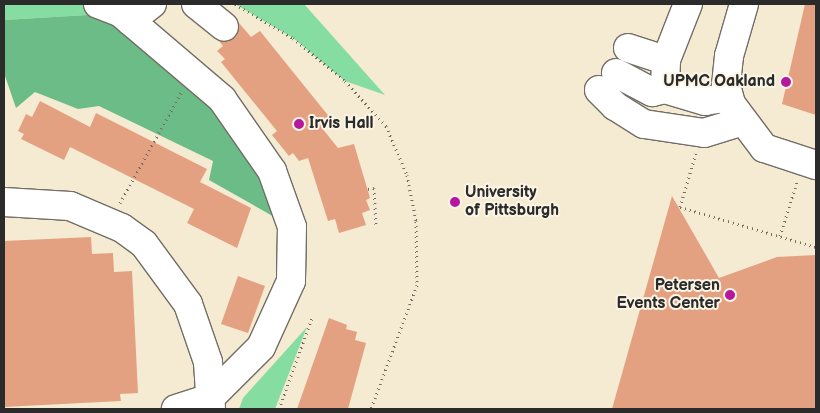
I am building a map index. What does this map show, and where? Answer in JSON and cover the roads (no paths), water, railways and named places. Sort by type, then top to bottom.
[{"type":"street","points":[[98,4],[130,21],[222,99],[272,171],[292,227],[292,280],[261,347],[211,404],[176,409]]},
{"type":"street","points":[[130,21],[152,4]]},
{"type":"street","points":[[196,4],[230,15]]},
{"type":"street","points":[[744,4],[729,56],[736,112],[764,148],[807,174]]},
{"type":"street","points":[[665,89],[666,60],[682,5]]},
{"type":"street","points":[[628,48],[666,60]]},
{"type":"street","points":[[607,82],[652,92],[665,89],[736,112],[704,133],[644,124],[615,106],[607,82]]},
{"type":"street","points":[[4,202],[70,206],[114,223],[144,244],[188,304],[208,362],[211,404]]},
{"type":"place","name":"UPMC Oakland","points":[[786,82]]},
{"type":"place","name":"Irvis Hall","points":[[299,124]]},
{"type":"place","name":"University of Pittsburgh","points":[[455,202]]},
{"type":"place","name":"Petersen Events Center","points":[[730,295]]}]
